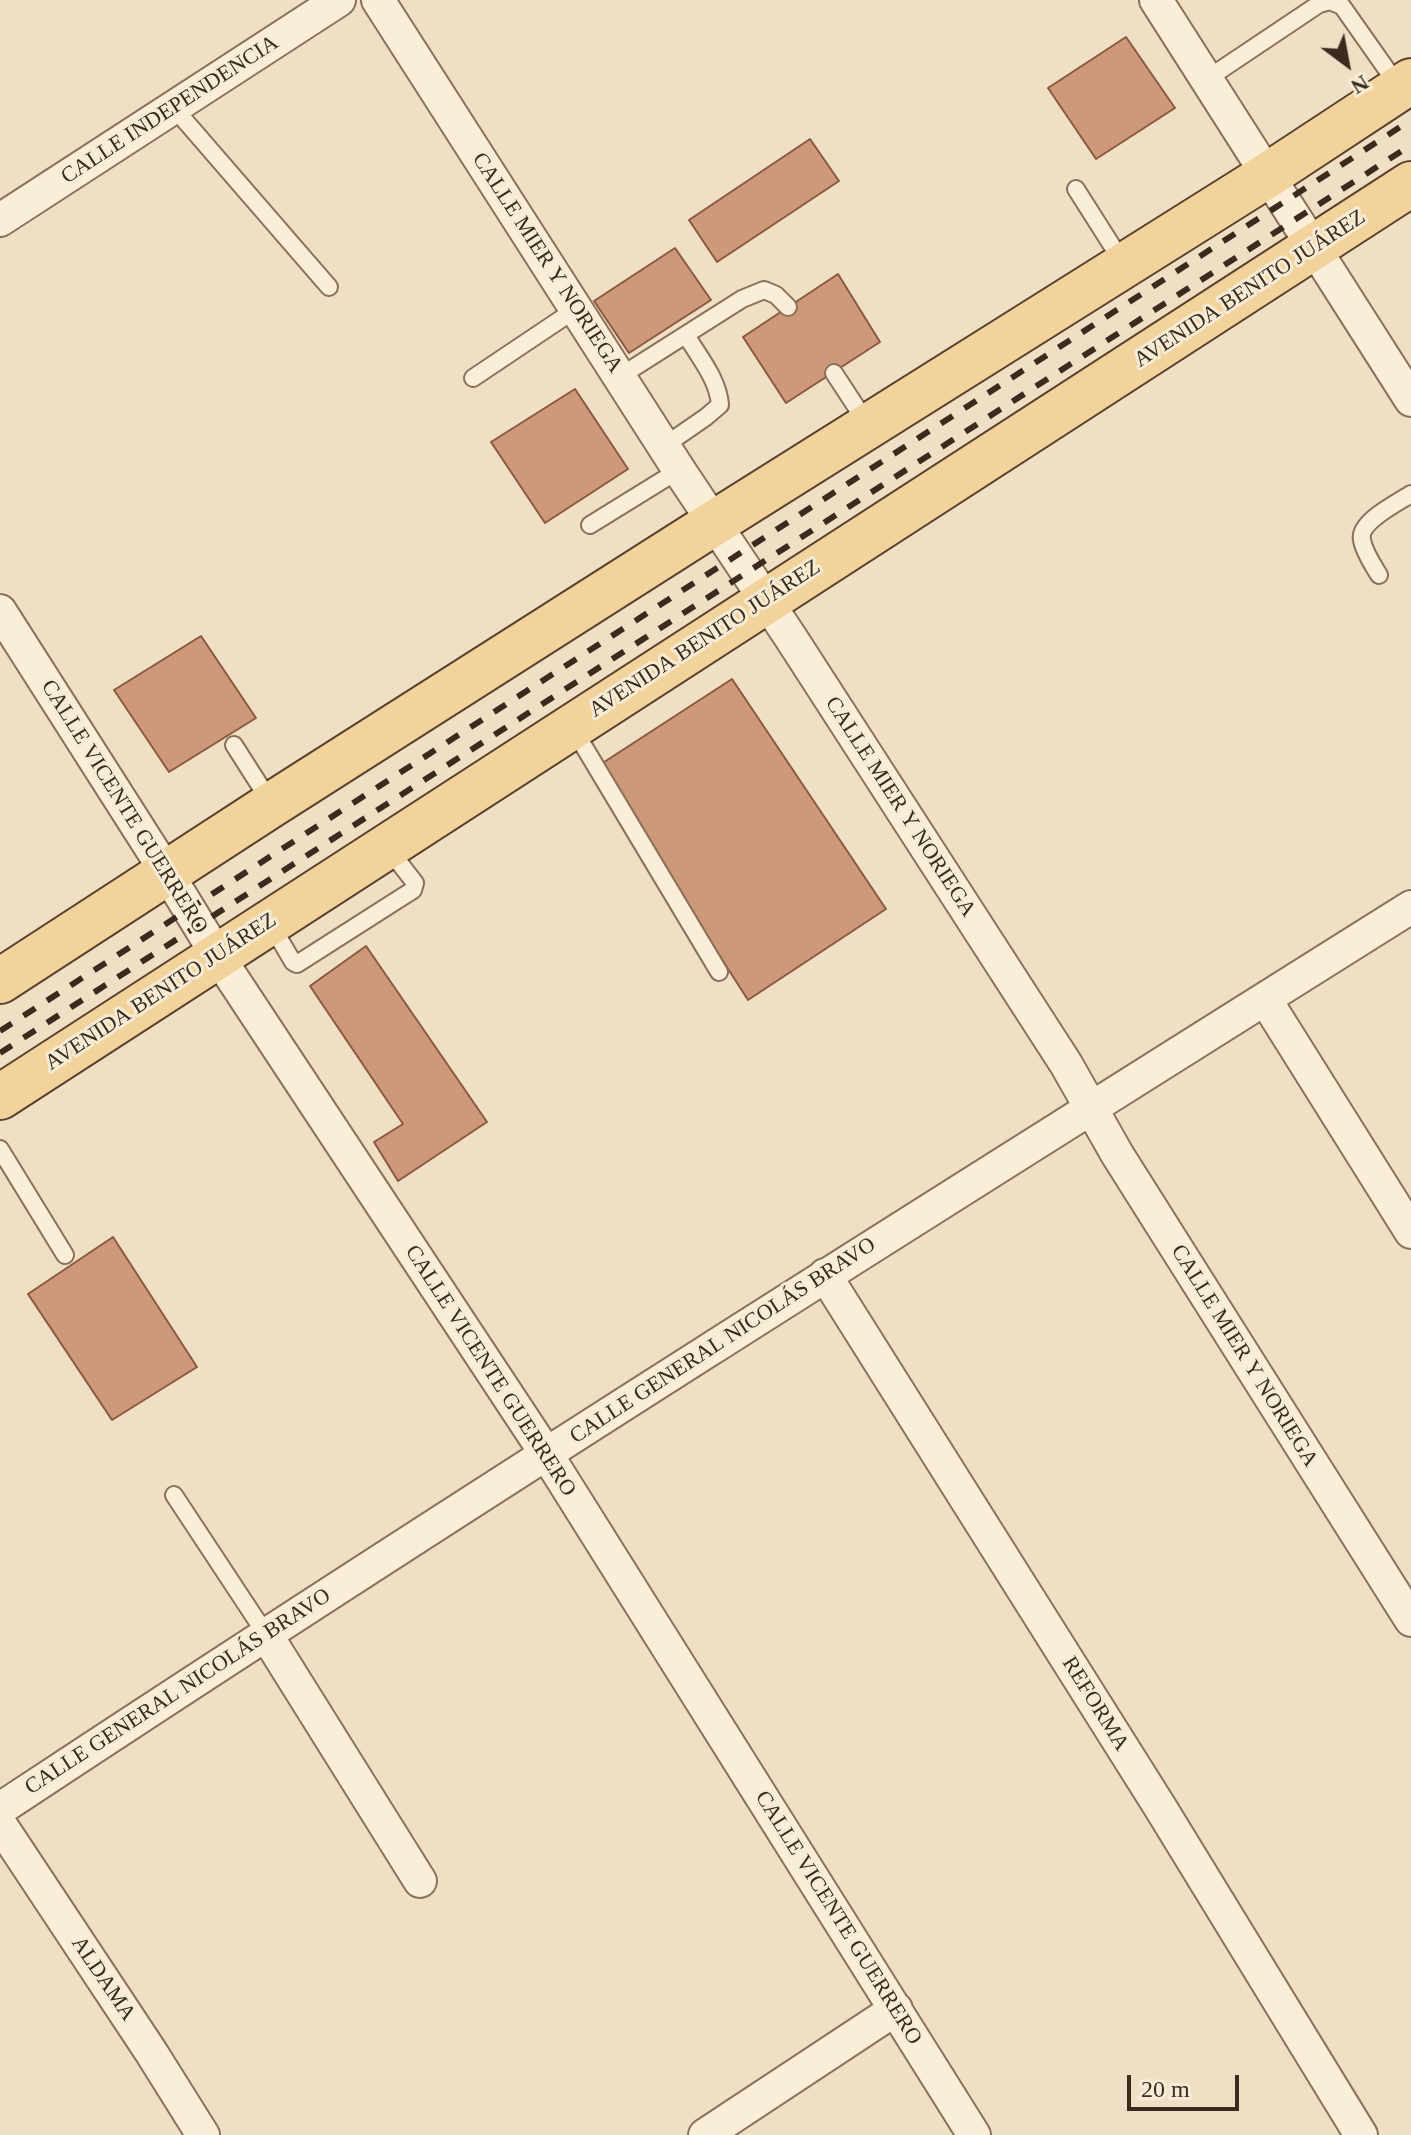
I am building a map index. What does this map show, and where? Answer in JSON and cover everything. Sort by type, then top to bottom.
[{"type":"main road","points":[[0,981],[714,523],[1268,175],[1405,84]]},
{"type":"main road","name":"AVENIDA BENITO JUÁREZ","points":[[0,1097],[1411,184]]},
{"type":"street","name":"CALLE INDEPENDENCIA","points":[[0,220],[339,0]]},
{"type":"street","name":"CALLE MIER Y NORIEGA","points":[[378,0],[1066,1064],[1117,1154],[1411,1620]]},
{"type":"street","points":[[1156,0],[1411,400]]},
{"type":"street","name":"CALLE VICENTE GUERRERO","points":[[0,611],[217,955],[547,1455],[974,2135]]},
{"type":"street","name":"CALLE GENERAL NICOLÁS BRAVO","points":[[0,1809],[265,1633],[825,1275],[1411,907]]},
{"type":"street","points":[[1265,999],[1411,1232]]},
{"type":"street","name":"REFORMA","points":[[825,1275],[1160,1807],[1361,2135]]},
{"type":"street","points":[[265,1633],[420,1881]]},
{"type":"street","name":"ALDAMA","points":[[0,1824],[203,2135]]},
{"type":"street","points":[[705,2135],[896,2009]]},
{"type":"lane","points":[[1207,79],[1319,4],[1330,1],[1342,6],[1405,84]]},
{"type":"lane","points":[[174,108],[329,287]]},
{"type":"lane","points":[[1076,189],[1124,265]]},
{"type":"lane","points":[[619,377],[742,299],[764,290],[776,295],[788,307]]},
{"type":"lane","points":[[473,378],[576,309]]},
{"type":"lane","points":[[590,525],[672,458],[720,405],[719,393],[711,376],[686,335]]},
{"type":"lane","points":[[834,373],[868,426]]},
{"type":"lane","points":[[1379,575],[1362,543],[1363,530],[1376,517],[1411,494]]},
{"type":"lane","points":[[572,725],[719,972]]},
{"type":"lane","points":[[234,745],[271,805]]},
{"type":"lane","points":[[0,1149],[65,1255]]},
{"type":"lane","points":[[174,1495],[265,1633]]},
{"type":"building","points":[[1126,37],[1175,108],[1096,159],[1048,88]]},
{"type":"building","points":[[810,139],[839,181],[717,262],[689,220]]},
{"type":"building","points":[[675,248],[711,300],[629,353],[594,301]]},
{"type":"building","points":[[838,274],[880,342],[786,403],[743,337]]},
{"type":"building","points":[[575,389],[628,469],[545,523],[491,442]]},
{"type":"building","points":[[201,636],[256,718],[169,772],[114,690]]},
{"type":"building","points":[[732,679],[886,909],[748,1000],[598,766]]},
{"type":"building","points":[[366,946],[487,1122],[398,1181],[374,1142],[403,1124],[310,986]]},
{"type":"building","points":[[113,1237],[197,1367],[112,1420],[28,1294]]},
{"type":"railway","points":[[0,1031],[1411,120]]},
{"type":"railway","points":[[0,1053],[1411,145]]}]
